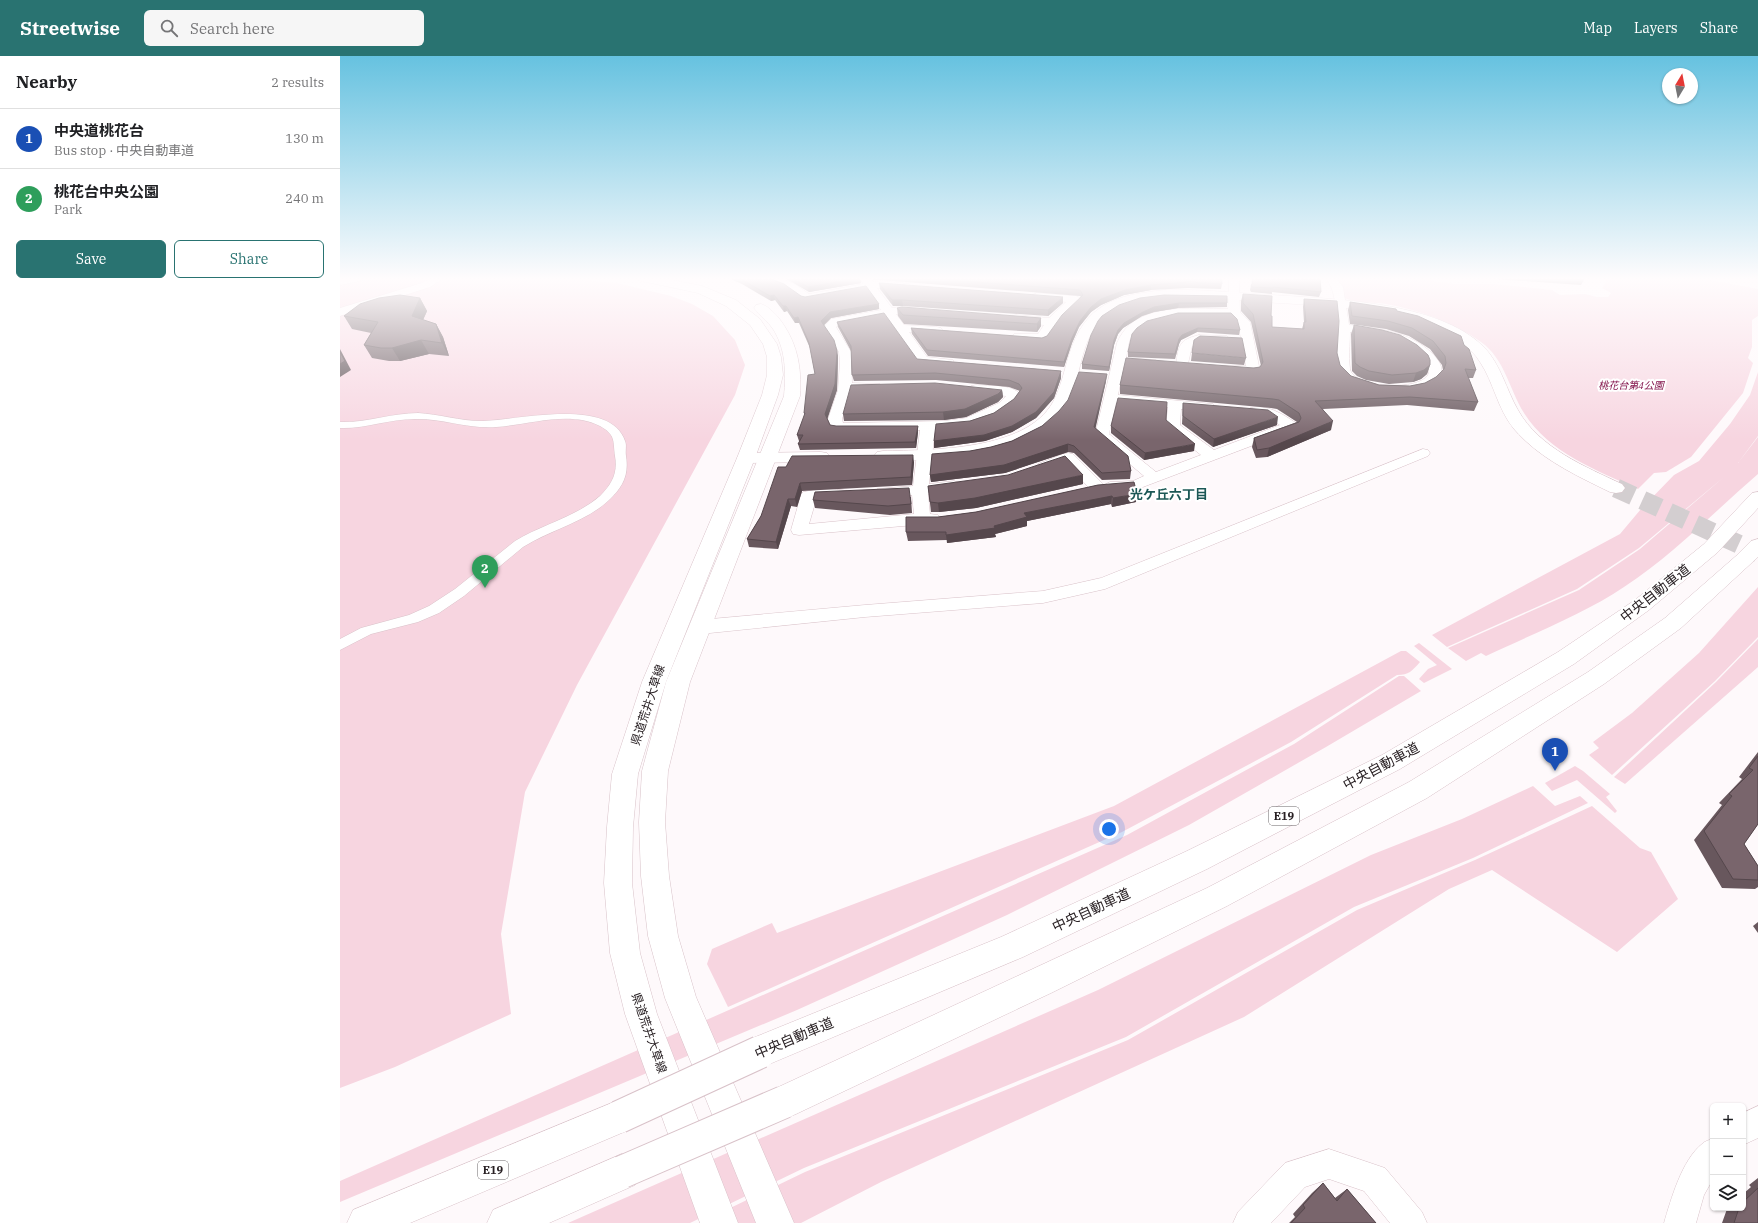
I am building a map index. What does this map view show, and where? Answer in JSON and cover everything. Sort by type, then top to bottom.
[{"type":"main road","name":"県道荒井大草線","points":[[761,331],[770,344],[774,357],[775,376],[758,458],[700,627],[678,682],[655,771],[652,822],[655,876],[663,936],[681,998],[775,1223]]},
{"type":"main road","name":"県道荒井大草線","points":[[718,1223],[641,1014],[625,953],[618,883],[620,827],[625,774],[654,682],[758,458],[792,396],[794,375],[792,354],[787,340],[781,331]]},
{"type":"main road","points":[[870,456],[951,454],[995,446],[1029,432],[1046,421],[1057,410],[1073,374],[1085,331]]},
{"type":"main road","points":[[1452,331],[1464,338],[1484,356],[1489,364],[1506,406],[1528,433],[1547,450],[1571,466],[1616,488]]},
{"type":"main road","points":[[758,458],[839,456]]},
{"type":"main road","name":"中央自動車道","points":[[366,1223],[619,1116],[760,1052],[1012,946],[1197,860],[1390,762],[1566,658],[1642,604],[1711,548],[1758,497]]},
{"type":"main road","points":[[506,1223],[784,1102],[1040,982],[1217,897],[1418,790],[1596,678],[1673,623],[1758,545]]},
{"type":"street","points":[[833,331],[845,352],[846,362],[845,387],[835,419],[838,427],[944,425],[968,422],[1004,406],[1014,394],[1010,392],[965,388]]},
{"type":"street","points":[[902,331],[923,361],[961,364]]},
{"type":"street","points":[[1003,336],[1042,338],[1045,331]]},
{"type":"street","points":[[1128,331],[1114,377],[1102,435],[1155,478]]},
{"type":"street","points":[[1214,368],[1253,371],[1246,331]]},
{"type":"street","points":[[1344,331],[1344,371],[1346,375],[1353,380],[1381,389],[1396,390],[1421,386],[1435,376],[1433,362],[1427,354],[1407,342],[1395,337],[1373,331]]},
{"type":"street","points":[[1182,365],[1186,344],[1197,338],[1248,341]]},
{"type":"street","points":[[1119,360],[1198,366]]},
{"type":"street","points":[[1100,376],[1114,377]]},
{"type":"street","points":[[845,387],[890,386]]},
{"type":"street","points":[[1110,398],[1222,408]]},
{"type":"street","points":[[1175,404],[1174,428],[1212,456]]},
{"type":"street","points":[[1079,491],[1097,487],[1135,485],[1290,426],[1271,412],[1238,410]]},
{"type":"street","points":[[340,425],[366,424],[393,417],[410,415],[465,423],[483,424],[536,418],[586,418],[603,424],[616,434],[620,440],[622,460],[621,474],[605,499],[589,509],[520,542],[473,583],[420,617],[366,631],[340,645]]},
{"type":"street","points":[[922,518],[921,490],[928,425]]},
{"type":"street","points":[[700,627],[865,611],[1043,597],[1105,582],[1423,453]]},
{"type":"street","points":[[1027,472],[1068,458],[1097,487]]},
{"type":"street","points":[[946,518],[922,518],[799,530],[809,495],[921,490],[972,483]]},
{"type":"street","points":[[1746,1128],[1758,1121]]},
{"type":"street","points":[[1680,1223],[1686,1201],[1702,1165],[1710,1157]]},
{"type":"street","points":[[1249,1223],[1296,1174],[1329,1164],[1374,1179],[1411,1223]]},
{"type":"green space","points":[[340,331],[727,331],[735,340],[745,365],[735,395],[577,685],[525,792],[501,934],[511,1014],[395,1067],[340,1088]]},
{"type":"green space","name":"桃花台第4公園","points":[[1464,331],[1752,331],[1752,347],[1748,358],[1753,363],[1743,393],[1691,457],[1666,472],[1654,473],[1638,489],[1591,468],[1561,450],[1547,439],[1534,427],[1524,413],[1496,357],[1481,342]]},
{"type":"green space","points":[[1758,372],[1758,436],[1738,463],[1758,437],[1758,474],[1693,533],[1642,575],[1592,606],[1486,656],[1481,653],[1466,661],[1448,648],[1579,590],[1640,549],[1724,477],[1639,548],[1577,589],[1447,647],[1432,635],[1620,534],[1641,509],[1674,475],[1699,461],[1730,424],[1750,395]]},
{"type":"green space","points":[[1758,587],[1758,637],[1715,681],[1612,775],[1589,755],[1599,748],[1593,742],[1632,713],[1699,653]]},
{"type":"green space","points":[[1758,639],[1758,667],[1625,784],[1614,777],[1716,682]]},
{"type":"green space","points":[[1419,643],[1452,669],[1424,683],[1419,679],[1428,669],[1437,665],[1414,646]]},
{"type":"green space","points":[[1401,651],[1406,651],[1420,662],[1410,672],[1397,675],[1291,742],[1122,832],[728,1007],[707,964],[712,949],[772,923],[777,933],[1114,806]]},
{"type":"green space","points":[[1399,676],[1404,676],[1421,691],[1189,825],[1007,915],[797,1010],[340,1202],[340,1181],[1127,835],[1294,744]]},
{"type":"green space","points":[[1575,766],[1610,794],[1606,797],[1617,811],[1615,813],[1577,780],[1552,791],[1545,783]]},
{"type":"green space","points":[[1533,786],[1555,806],[1580,796],[1588,803],[1473,858],[1354,907],[1126,1037],[804,1168],[690,1223],[568,1223],[1098,990],[1371,855],[1462,819]]},
{"type":"green space","points":[[1592,806],[1640,848],[1651,852],[1678,899],[1617,952],[1492,870],[1449,889],[1244,1017],[881,1182],[801,1223],[699,1223],[805,1172],[1128,1040],[1357,910],[1475,860]]},
{"type":"building","points":[[372,331],[438,331],[442,343],[421,340],[392,348],[364,345]]},
{"type":"building","points":[[804,331],[828,331],[834,340],[837,351],[835,384],[825,414],[830,425],[918,426],[915,442],[798,444],[803,435],[797,435],[805,413],[808,375],[815,374],[809,343]]},
{"type":"building","points":[[843,331],[897,331],[917,359],[1061,371],[1054,392],[1036,412],[1012,426],[984,435],[934,441],[936,424],[970,421],[994,413],[1014,399],[1022,388],[1019,384],[1009,380],[935,373],[852,375],[851,346]]},
{"type":"building","points":[[914,331],[956,331],[1042,338],[1047,336],[1050,331],[1075,331],[1064,362],[927,350]]},
{"type":"building","points":[[1093,331],[1117,331],[1114,340],[1109,367],[1082,364]]},
{"type":"building","points":[[1134,331],[1190,331],[1182,335],[1179,339],[1175,354],[1128,352],[1132,334]]},
{"type":"building","points":[[1257,331],[1338,331],[1337,353],[1340,365],[1351,376],[1379,385],[1410,386],[1425,383],[1436,377],[1444,369],[1446,363],[1445,356],[1433,341],[1418,331],[1451,331],[1461,336],[1464,345],[1469,349],[1476,370],[1465,369],[1478,402],[1410,397],[1315,401],[1333,421],[1269,448],[1257,450],[1254,438],[1299,422],[1301,418],[1299,413],[1279,400],[1273,399],[1120,385],[1126,358],[1254,368],[1260,367],[1263,362]]},
{"type":"building","points":[[1354,331],[1387,331],[1400,335],[1417,345],[1428,355],[1430,360],[1430,365],[1424,370],[1416,373],[1392,375],[1369,371],[1355,363]]},
{"type":"building","points":[[1200,336],[1242,338],[1246,358],[1192,353],[1194,340]]},
{"type":"building","points":[[340,352],[345,361],[340,364]]},
{"type":"building","points":[[1079,372],[1107,374],[1094,427],[1128,456],[1131,471],[1102,473],[1074,446],[1068,444],[1004,465],[930,475],[932,454],[970,451],[991,447],[1012,441],[1042,426],[1059,411],[1068,400]]},
{"type":"building","points":[[935,383],[1002,390],[998,394],[965,409],[943,412],[843,414],[851,385]]},
{"type":"building","points":[[1118,398],[1167,402],[1166,420],[1195,444],[1145,453],[1111,426]]},
{"type":"building","points":[[1183,403],[1268,410],[1278,417],[1214,439],[1183,416]]},
{"type":"building","points":[[913,455],[911,477],[800,483],[795,499],[788,499],[776,542],[747,539],[761,516],[778,467],[786,467],[792,456]]},
{"type":"building","points":[[1065,456],[1083,475],[975,498],[938,503],[930,502],[928,486],[1008,475]]},
{"type":"building","points":[[1134,482],[1137,494],[1113,498],[1112,496],[1024,513],[1027,517],[994,526],[995,528],[946,535],[946,532],[906,532],[906,517],[938,517],[976,512],[1098,485]]},
{"type":"building","points":[[909,488],[911,504],[888,506],[813,500],[815,492]]},
{"type":"building","points":[[1758,756],[1758,824],[1744,844],[1758,866],[1758,880],[1733,879],[1704,831],[1732,796],[1729,794],[1753,770],[1749,768]]},
{"type":"building","points":[[1323,1183],[1337,1201],[1347,1189],[1376,1223],[1291,1223],[1305,1208],[1303,1205]]},
{"type":"building","points":[[1758,1188],[1758,1223],[1734,1223],[1738,1211],[1746,1211],[1746,1199]]},
{"type":"tunnel","points":[[1616,488],[1758,553]]},
{"type":"place","name":"桃花台中央公園","points":[[485,588]]},
{"type":"place","name":"中央道桃花台","points":[[1555,771]]},
{"type":"district","name":"光ケ丘六丁目","points":[[1169,494]]}]
